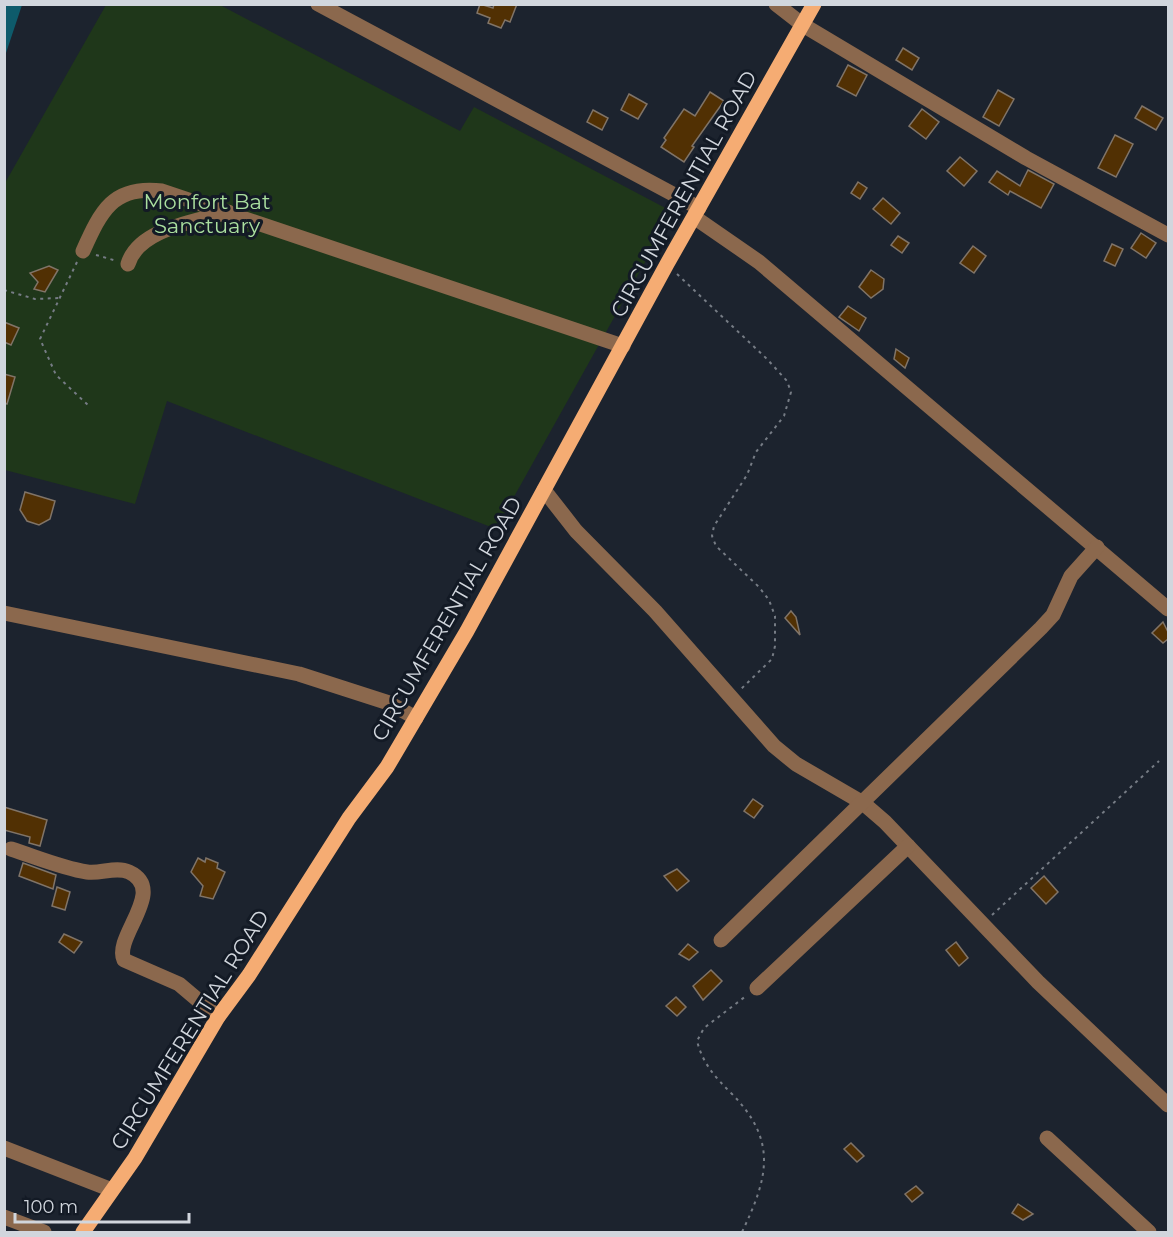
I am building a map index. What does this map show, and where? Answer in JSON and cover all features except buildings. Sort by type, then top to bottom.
[{"type":"main road","name":"CIRCUMFERENTIAL ROAD","points":[[83,1233],[135,1158],[218,1017],[249,975],[349,818],[387,767],[814,4]]},
{"type":"street","points":[[318,4],[696,212],[759,262],[1168,609]]},
{"type":"street","points":[[776,4],[803,25],[1026,158],[1168,235]]},
{"type":"street","points":[[83,251],[99,217],[113,200],[129,192],[143,189],[162,191],[623,346]]},
{"type":"street","points":[[128,264],[131,254],[146,239],[228,212]]},
{"type":"street","points":[[544,490],[576,531],[655,611],[784,755],[862,803],[908,846],[1038,982],[1168,1105]]},
{"type":"street","points":[[721,940],[1041,628],[1053,615],[1071,576],[1097,547]]},
{"type":"street","points":[[4,613],[299,674],[389,703],[416,718]]},
{"type":"street","points":[[757,988],[908,846]]},
{"type":"street","points":[[11,849],[87,872],[123,870],[132,873],[141,887],[143,898],[122,950],[124,960],[179,984],[218,1017]]},
{"type":"street","points":[[1047,1138],[1149,1233]]},
{"type":"street","points":[[4,1148],[112,1190]]},
{"type":"street","points":[[4,1217],[44,1233]]},
{"type":"path","points":[[90,407],[56,375],[40,345],[43,328],[83,251],[128,264]]},
{"type":"path","points":[[667,264],[767,359],[787,381],[791,392],[784,416],[756,452],[747,475],[714,526],[712,536],[716,546],[759,586],[769,600],[775,616],[776,646],[772,659],[732,698]]},
{"type":"path","points":[[4,290],[35,299],[60,298]]},
{"type":"path","points":[[983,923],[1159,761]]},
{"type":"path","points":[[742,1233],[763,1181],[766,1151],[756,1124],[708,1069],[701,1055],[698,1041],[704,1028],[757,988]]},
{"type":"green space","name":"Monfort Bat Sanctuary","points":[[106,5],[220,5],[460,131],[474,107],[673,212],[496,529],[167,401],[135,504],[5,470],[5,183]]},
{"type":"water","points":[[4,5],[22,5],[5,56]]}]
